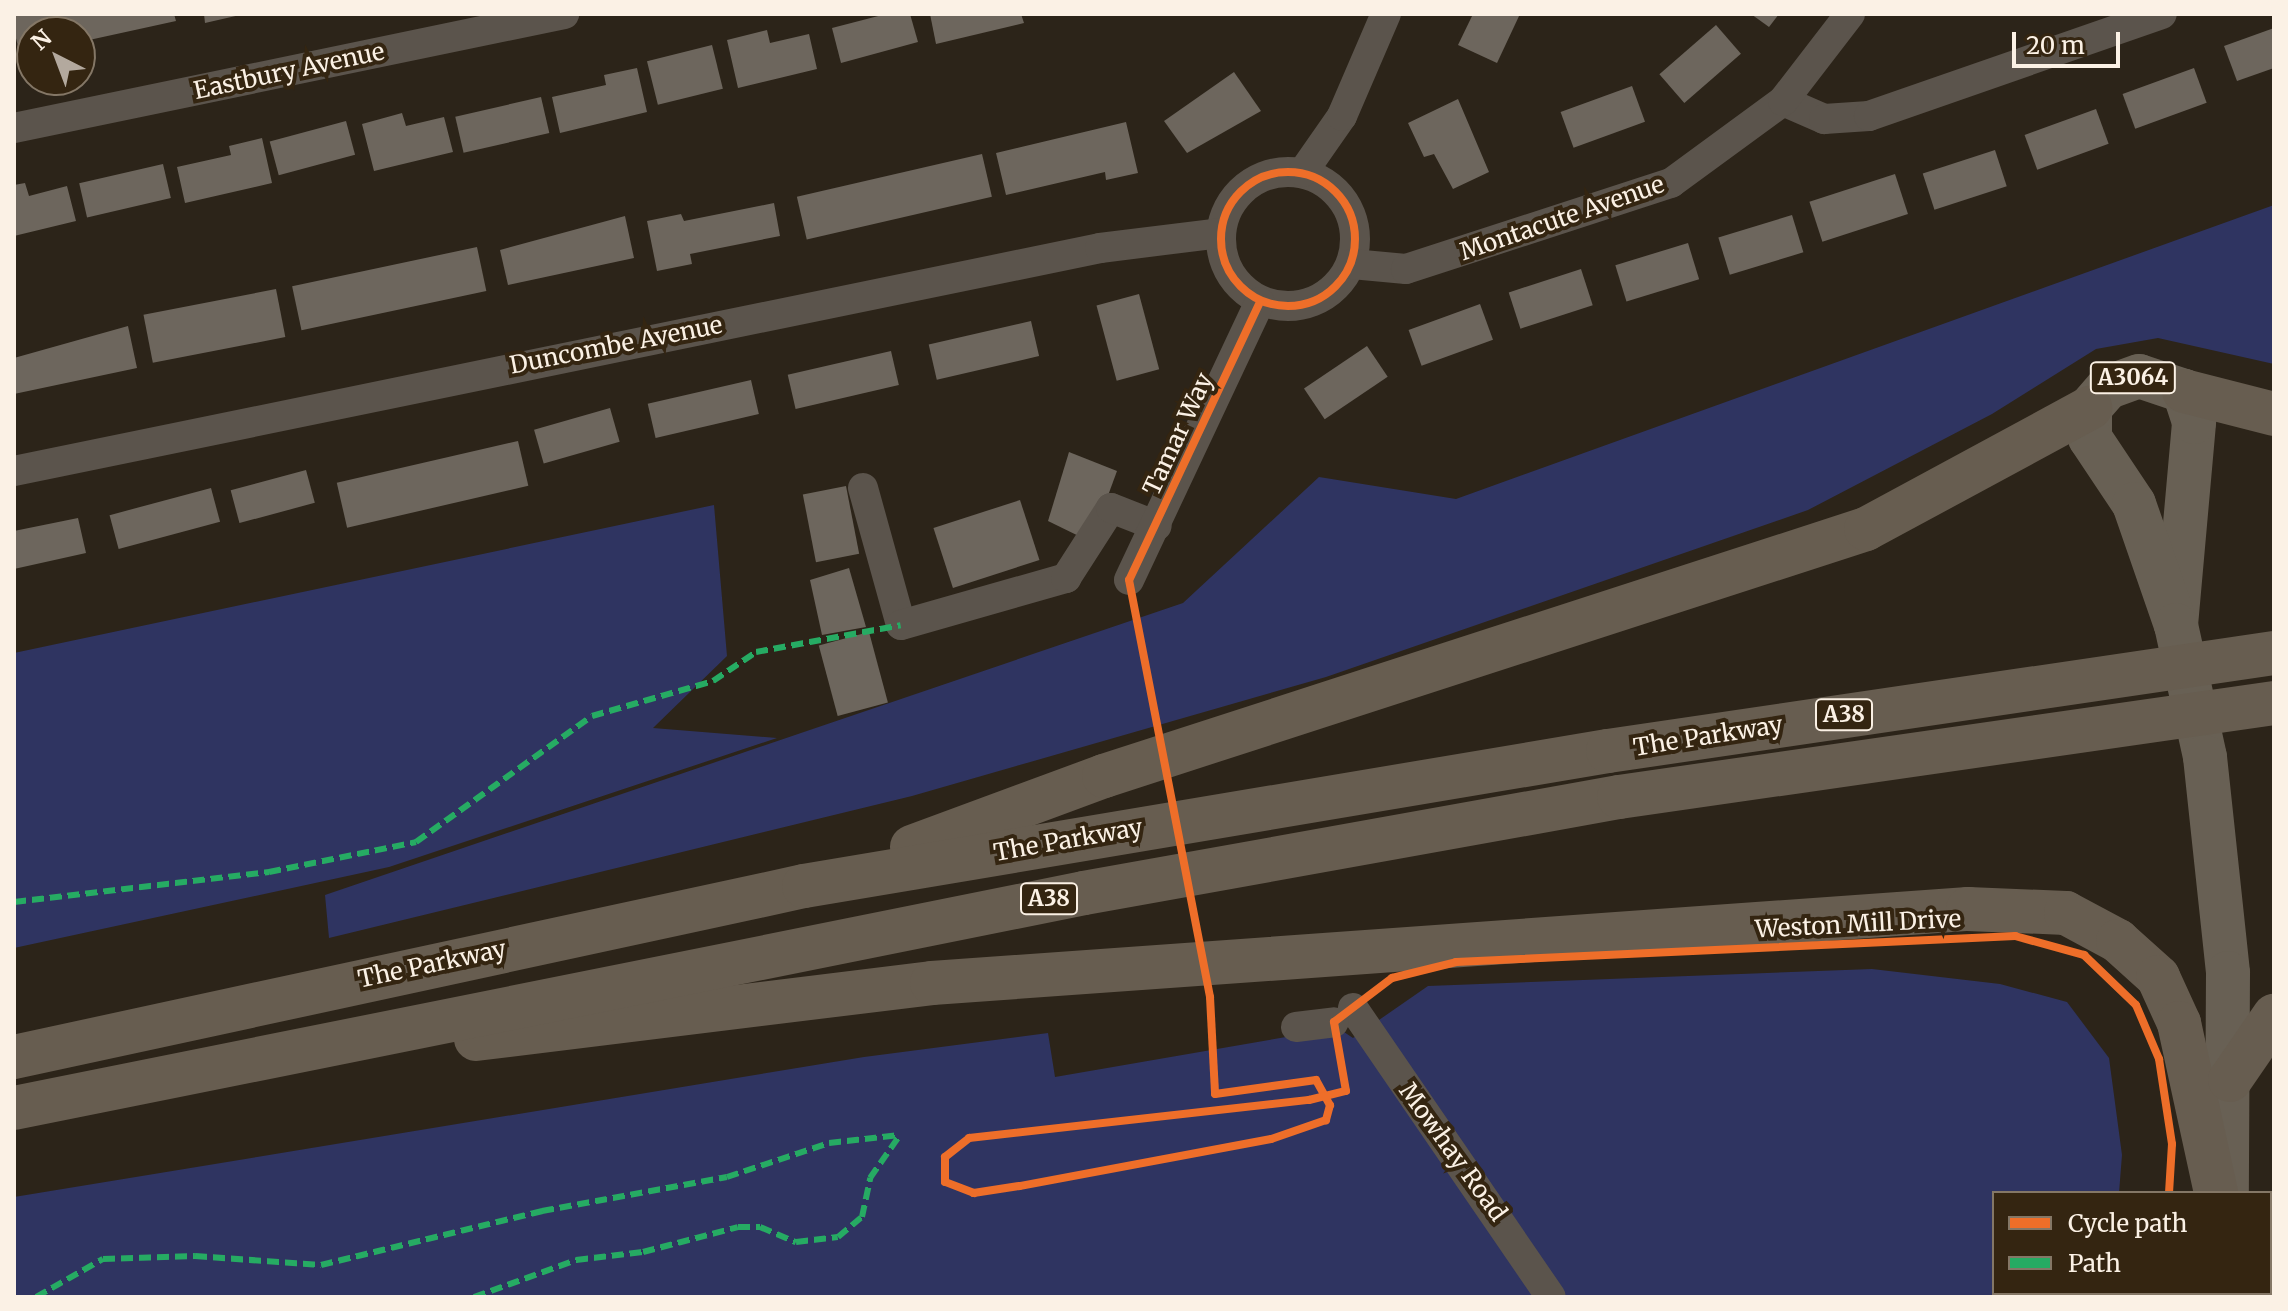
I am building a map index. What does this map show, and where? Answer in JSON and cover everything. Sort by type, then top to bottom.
[{"type":"highway","points":[[2184,391],[2274,414]]},
{"type":"highway","name":"A38","points":[[804,886],[1104,776],[1866,529],[2090,408]]},
{"type":"highway","name":"The Parkway","points":[[14,1057],[804,886],[2081,678],[2274,653]]},
{"type":"highway","name":"The Parkway","points":[[14,1108],[1084,893],[1619,797],[2274,703]]},
{"type":"highway","name":"A38","points":[[213,1067],[932,983],[1968,909],[2066,913],[2118,941],[2158,977],[2179,1023],[2216,1191]]},
{"type":"highway","points":[[2230,1080],[2274,1016]]},
{"type":"main road","name":"A3064","points":[[2139,376],[2184,391],[2194,422],[2194,451],[2176,625],[2134,504],[2090,438],[2090,408],[2108,387],[2139,376]]},
{"type":"main road","points":[[2176,625],[2205,757],[2228,973],[2230,1080],[2227,1191]]},
{"type":"street","name":"Eastbury Avenue","points":[[14,128],[564,14]]},
{"type":"street","points":[[1303,172],[1342,116],[1386,14]]},
{"type":"street","name":"Montacute Avenue","points":[[1352,264],[1406,269],[1671,183],[1783,101],[1850,14]]},
{"type":"street","points":[[1783,101],[1824,119],[1869,116],[2162,14]]},
{"type":"street","points":[[1279,171],[1303,172],[1331,186],[1351,211],[1357,240],[1352,264],[1337,288],[1309,304],[1260,302],[1236,283],[1223,259],[1220,233],[1231,203],[1253,181],[1279,171]]},
{"type":"street","name":"Duncombe Avenue","points":[[14,471],[1100,248],[1220,233]]},
{"type":"street","name":"Tamar Way","points":[[1129,580],[1260,302]]},
{"type":"street","name":"Tamar Way","points":[[863,488],[901,625],[1066,578],[1111,508],[1157,526]]},
{"type":"street","name":"Mowhay Road","points":[[1296,1027],[1343,1015],[1551,1297]]},
{"type":"shaded area","points":[[2274,205],[2274,364],[2158,338],[2096,349],[1992,414],[1808,510],[1326,677],[912,796],[329,938],[325,895],[1183,603],[1319,477],[1456,499]]},
{"type":"shaded area","points":[[714,505],[727,656],[653,728],[777,738],[389,867],[14,948],[14,653]]},
{"type":"shaded area","points":[[1872,969],[2000,984],[2067,1002],[2109,1058],[2122,1155],[2119,1191],[1992,1191],[1992,1295],[2112,1297],[14,1297],[14,1197],[864,1057],[1048,1033],[1055,1077],[1338,1028],[1353,1038],[1428,986]]},
{"type":"building","points":[[174,14],[176,21],[96,38],[96,16],[16,16],[16,38],[14,16]]},
{"type":"building","points":[[204,14],[240,14],[240,15],[205,23]]},
{"type":"building","points":[[886,14],[910,14],[918,42],[841,63],[832,28]]},
{"type":"building","points":[[930,14],[1021,14],[1024,23],[936,44]]},
{"type":"building","points":[[1473,14],[1520,14],[1497,63],[1458,45]]},
{"type":"building","points":[[1751,14],[1779,14],[1769,27]]},
{"type":"building","points":[[1716,25],[1741,54],[1684,103],[1659,74]]},
{"type":"building","points":[[2274,28],[2274,68],[2237,81],[2224,46]]},
{"type":"building","points":[[767,30],[770,43],[809,34],[817,69],[738,88],[727,40]]},
{"type":"building","points":[[712,45],[723,89],[658,105],[647,61]]},
{"type":"building","points":[[637,68],[647,112],[560,133],[552,97],[606,85],[604,75]]},
{"type":"building","points":[[2194,68],[2207,103],[2135,129],[2123,94]]},
{"type":"building","points":[[1234,72],[1261,111],[1187,153],[1164,121]]},
{"type":"building","points":[[1632,86],[1645,122],[1574,148],[1561,112]]},
{"type":"building","points":[[541,97],[549,133],[464,153],[455,117]]},
{"type":"building","points":[[1458,99],[1489,172],[1453,189],[1434,154],[1424,157],[1408,123]]},
{"type":"building","points":[[2096,109],[2109,144],[2037,170],[2025,135]]},
{"type":"building","points":[[402,113],[406,126],[444,117],[453,152],[374,171],[362,124]]},
{"type":"building","points":[[346,121],[355,155],[279,175],[270,141]]},
{"type":"building","points":[[1126,122],[1138,173],[1106,180],[1105,172],[1006,195],[996,153]]},
{"type":"building","points":[[262,138],[272,183],[185,203],[177,167],[231,155],[229,146]]},
{"type":"building","points":[[1995,150],[2007,186],[1934,210],[1923,173]]},
{"type":"building","points":[[982,154],[992,197],[807,240],[797,197]]},
{"type":"building","points":[[163,164],[171,198],[87,217],[79,183]]},
{"type":"building","points":[[1895,174],[1908,214],[1822,242],[1809,202]]},
{"type":"building","points":[[25,183],[29,196],[67,186],[76,221],[14,236],[14,185]]},
{"type":"building","points":[[774,203],[780,236],[690,254],[692,264],[657,271],[647,221],[681,214],[684,221]]},
{"type":"building","points":[[1792,215],[1803,252],[1730,275],[1718,238]]},
{"type":"building","points":[[625,216],[634,258],[508,285],[500,250]]},
{"type":"building","points":[[1688,243],[1699,279],[1626,302],[1615,265]]},
{"type":"building","points":[[477,247],[486,291],[301,330],[292,286]]},
{"type":"building","points":[[1581,269],[1593,305],[1520,329],[1509,292]]},
{"type":"building","points":[[276,289],[285,337],[153,363],[143,315]]},
{"type":"building","points":[[1139,294],[1159,369],[1117,381],[1096,305]]},
{"type":"building","points":[[1480,304],[1493,340],[1422,366],[1409,330]]},
{"type":"building","points":[[1031,321],[1039,356],[937,380],[929,345]]},
{"type":"building","points":[[128,326],[137,368],[14,394],[14,358]]},
{"type":"building","points":[[1367,346],[1388,377],[1325,419],[1304,388]]},
{"type":"building","points":[[891,351],[899,385],[796,409],[788,375]]},
{"type":"building","points":[[751,380],[759,414],[656,438],[648,404]]},
{"type":"building","points":[[610,408],[620,442],[544,463],[534,430]]},
{"type":"building","points":[[518,441],[528,486],[347,528],[337,483]]},
{"type":"building","points":[[1069,452],[1117,471],[1091,542],[1048,521]]},
{"type":"building","points":[[306,470],[315,503],[239,523],[231,490]]},
{"type":"building","points":[[846,486],[859,554],[816,562],[803,494]]},
{"type":"building","points":[[211,488],[220,522],[119,549],[110,515]]},
{"type":"building","points":[[1020,500],[1039,560],[953,588],[933,528]]},
{"type":"building","points":[[78,518],[86,553],[14,569],[14,531]]},
{"type":"building","points":[[849,568],[866,627],[822,635],[810,580]]},
{"type":"building","points":[[869,632],[888,703],[838,716],[819,645]]},
{"type":"marked path","points":[[14,902],[269,872],[416,842],[592,716],[713,681],[756,652],[901,625]]},
{"type":"marked path","points":[[36,1297],[103,1259],[195,1256],[321,1265],[542,1211],[727,1177],[829,1143],[900,1135]]},
{"type":"marked path","points":[[474,1297],[576,1260],[643,1252],[738,1227],[760,1227],[796,1242],[838,1237],[862,1217],[870,1178],[900,1135]]},
{"type":"cycle path","points":[[1288,172],[1314,177],[1336,191],[1350,213],[1355,239],[1350,265],[1336,287],[1314,301],[1288,306],[1262,301],[1240,287],[1226,265],[1221,239],[1226,213],[1240,191],[1262,177],[1288,172]]},
{"type":"cycle path","name":"Weston Mill Drive","points":[[1260,302],[1129,580],[1210,997],[1215,1094],[1316,1080],[1325,1096]]},
{"type":"cycle path","name":"Weston Mill Drive","points":[[1325,1096],[1346,1091],[1334,1022],[1392,978],[1456,962],[2015,936],[2084,955],[2136,1005],[2159,1059],[2172,1144],[2169,1191]]},
{"type":"cycle path","name":"Weston Mill Drive","points":[[1325,1096],[1330,1105],[1326,1120],[1271,1139],[974,1193],[945,1182],[945,1157],[969,1138],[1325,1096]]}]
